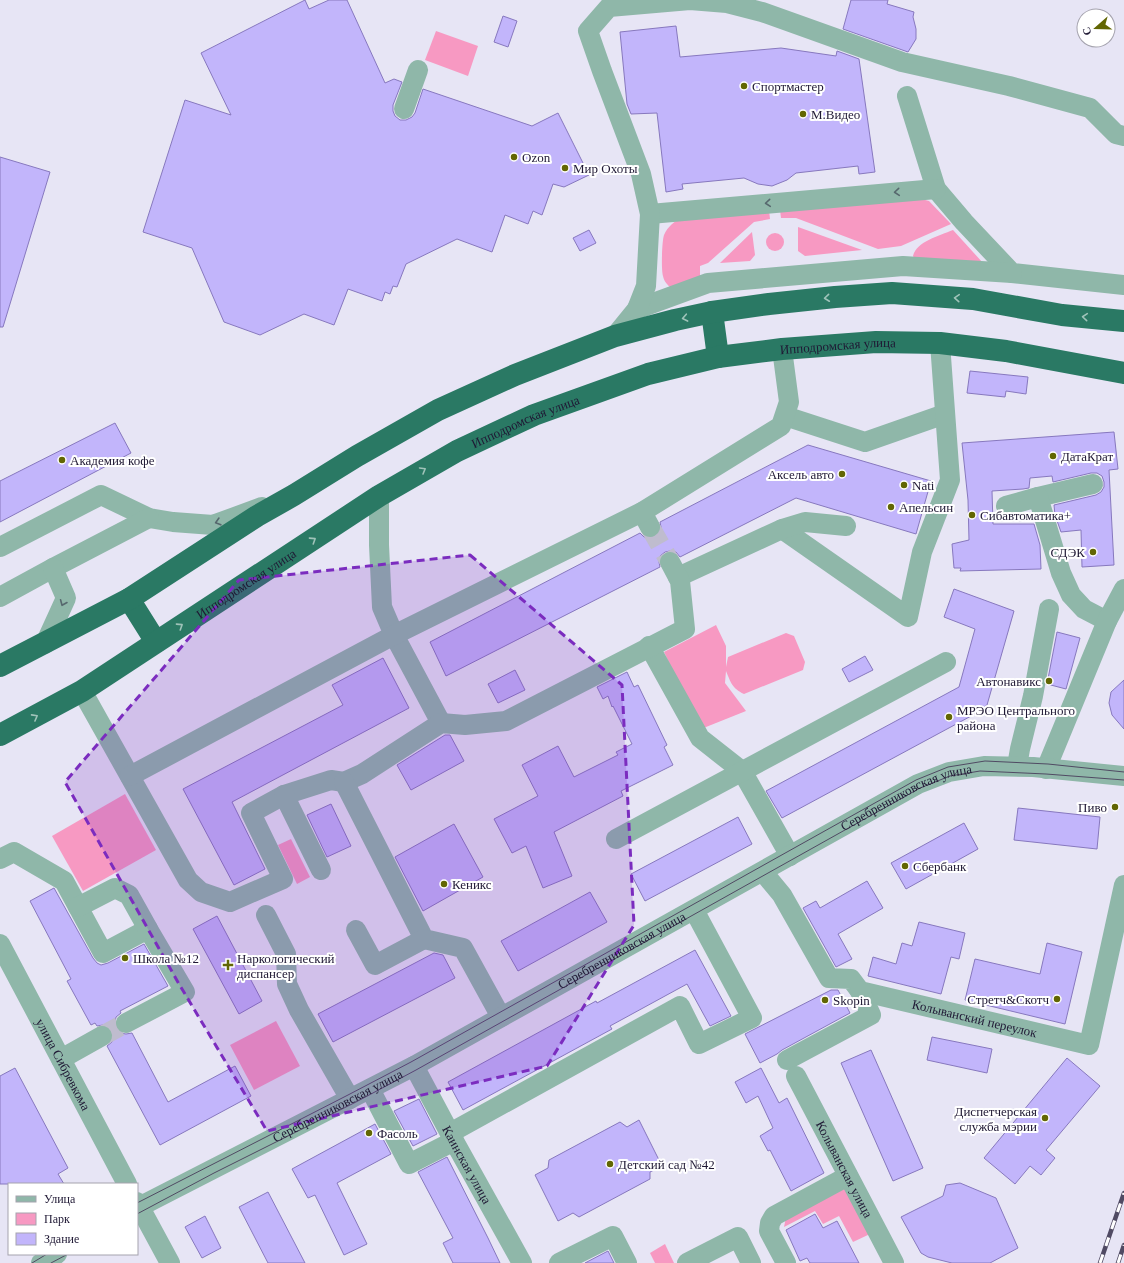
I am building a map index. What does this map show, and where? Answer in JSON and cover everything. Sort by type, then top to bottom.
[{"type":"highway","points":[[0,666],[45,644],[128,599],[257,516],[357,456],[438,410],[515,375],[615,336],[712,312],[835,297],[892,293],[974,299],[1062,315],[1124,321]]},
{"type":"highway","points":[[712,312],[718,357]]},
{"type":"highway","name":"Ипподромская улица","points":[[0,735],[82,691],[379,496],[457,450],[534,415],[648,374],[718,357],[782,349],[876,342],[940,344],[1006,351],[1124,373]]},
{"type":"highway","points":[[128,599],[156,642]]},
{"type":"street","points":[[615,336],[637,309],[646,286],[650,214],[641,174],[588,31],[609,7],[690,0],[727,3],[762,12],[902,62],[1009,86],[1090,108],[1116,134],[1124,136]]},
{"type":"street","points":[[404,108],[418,70]]},
{"type":"street","points":[[907,96],[936,188],[964,222],[1012,273]]},
{"type":"street","points":[[650,214],[936,188]]},
{"type":"street","points":[[637,309],[708,283],[904,266],[1012,273],[1124,285]]},
{"type":"street","points":[[782,529],[908,617],[922,552],[950,480],[940,344]]},
{"type":"street","points":[[130,776],[394,635],[646,520],[781,426],[789,402],[782,349]]},
{"type":"street","points":[[785,416],[865,442],[945,414]]},
{"type":"street","points":[[1006,506],[1093,484]]},
{"type":"street","points":[[0,547],[101,495],[149,518],[173,522],[213,524],[294,495]]},
{"type":"street","points":[[379,496],[379,545],[382,608],[394,635],[441,723]]},
{"type":"street","points":[[1038,497],[1061,573],[1071,595],[1084,609],[1107,622]]},
{"type":"street","points":[[0,597],[149,518]]},
{"type":"street","points":[[82,691],[188,880],[201,892],[230,902],[283,879],[252,813],[284,796],[331,780],[344,782],[362,774],[441,723],[464,725],[506,721],[649,646],[685,629],[680,581],[674,570],[782,529],[805,522],[846,526]]},
{"type":"street","points":[[45,644],[66,598],[53,568]]},
{"type":"street","points":[[1046,769],[1107,622],[1124,589]]},
{"type":"street","points":[[1017,766],[1033,696],[1049,609]]},
{"type":"street","points":[[649,646],[700,738],[742,771],[790,856]]},
{"type":"street","points":[[616,839],[946,662]]},
{"type":"street","name":"Серебренниковская улица","points":[[138,1206],[414,1066],[918,784],[949,772],[984,766],[1017,766],[1124,776]]},
{"type":"street","points":[[344,782],[424,939]]},
{"type":"street","points":[[284,796],[321,870]]},
{"type":"street","points":[[0,859],[14,852],[64,880],[103,953],[148,929]]},
{"type":"street","points":[[763,872],[782,895],[829,978],[851,978],[860,991]]},
{"type":"street","name":"Колыванский переулок","points":[[860,991],[1089,1045],[1124,885]]},
{"type":"street","points":[[78,907],[115,888],[129,894],[184,992],[126,1023]]},
{"type":"street","points":[[370,1089],[409,1164],[452,1137],[680,1006],[699,1044],[752,1018],[694,910]]},
{"type":"street","points":[[266,915],[286,954],[287,984],[290,991],[299,1010],[350,1099]]},
{"type":"street","points":[[356,930],[375,966],[424,939],[463,948],[501,1017]]},
{"type":"street","name":"улица Сибревкома","points":[[0,944],[126,1183]]},
{"type":"street","name":"Колыванская улица","points":[[860,991],[871,1015],[792,1068],[894,1263]]},
{"type":"street","points":[[61,1058],[102,1036]]},
{"type":"street","name":"Каинская улица","points":[[414,1066],[522,1263]]},
{"type":"street","points":[[786,1263],[769,1231],[770,1223],[774,1216],[848,1176]]},
{"type":"street","points":[[138,1206],[170,1263]]},
{"type":"street","points":[[559,1263],[613,1236],[627,1263]]},
{"type":"street","points":[[687,1263],[738,1237],[752,1263]]},
{"type":"street","points":[[41,1263],[55,1255]]},
{"type":"highlighted area","points":[[470,555],[622,685],[634,925],[547,1066],[267,1131],[179,984],[65,782],[239,580]]},
{"type":"green space","points":[[436,31],[478,46],[468,76],[425,60]]},
{"type":"green space","points":[[914,197],[929,201],[951,224],[901,246],[878,249],[796,218],[781,218],[780,210]]},
{"type":"green space","points":[[769,210],[770,219],[754,222],[708,263],[700,266],[700,283],[672,289],[665,282],[662,267],[663,238],[667,229],[676,221],[682,217]]},
{"type":"green space","points":[[798,227],[862,250],[805,256],[798,251]]},
{"type":"green space","points":[[953,230],[983,263],[915,260],[913,256],[919,246]]},
{"type":"green space","points":[[752,232],[755,255],[750,261],[720,263]]},
{"type":"green space","points":[[771,233],[779,233],[784,238],[782,249],[779,251],[771,251],[766,246],[766,238]]},
{"type":"green space","points":[[716,625],[726,646],[726,667],[728,657],[786,633],[794,636],[805,662],[803,670],[744,694],[732,685],[726,671],[725,683],[746,711],[701,729],[664,652]]},
{"type":"green space","points":[[125,794],[156,850],[83,891],[52,836]]},
{"type":"green space","points":[[291,839],[310,877],[297,884],[278,845]]},
{"type":"green space","points":[[276,1021],[300,1066],[254,1090],[230,1045]]},
{"type":"green space","points":[[844,1186],[870,1234],[853,1242],[839,1216],[823,1224],[815,1211],[784,1227],[786,1217]]},
{"type":"green space","points":[[665,1244],[674,1263],[655,1263],[650,1253]]},
{"type":"building","points":[[305,0],[309,9],[329,0],[347,0],[385,83],[394,79],[402,82],[393,105],[395,116],[400,120],[406,120],[412,117],[415,113],[423,89],[532,126],[558,113],[589,175],[564,187],[553,184],[542,215],[533,211],[528,224],[505,215],[492,252],[457,239],[406,264],[397,287],[393,286],[390,294],[385,292],[382,301],[348,289],[334,325],[304,314],[260,335],[224,322],[192,248],[143,232],[185,100],[231,115],[201,53]]},
{"type":"building","points":[[851,0],[888,0],[887,4],[914,12],[913,17],[916,29],[916,39],[908,52],[843,29]]},
{"type":"building","points":[[503,16],[517,21],[508,47],[494,42]]},
{"type":"building","name":"Спортмастер","points":[[676,26],[680,57],[781,48],[836,56],[837,51],[859,59],[875,172],[859,174],[858,166],[796,173],[787,180],[772,186],[758,184],[744,178],[682,184],[683,189],[666,192],[657,113],[631,114],[627,104],[620,32]]},
{"type":"building","points":[[0,157],[50,172],[3,327],[0,327]]},
{"type":"building","points":[[589,230],[596,243],[580,251],[573,238]]},
{"type":"building","points":[[970,371],[1028,377],[1026,394],[1006,391],[1005,397],[967,393]]},
{"type":"building","points":[[115,423],[131,453],[0,522],[0,481]]},
{"type":"building","points":[[1114,432],[1118,469],[1109,470],[1114,565],[1082,567],[1081,530],[1061,532],[1055,515],[1054,505],[1096,495],[1101,492],[1104,487],[1102,476],[1097,473],[1091,473],[1053,482],[1052,476],[1030,478],[1029,488],[992,491],[993,524],[1034,524],[1040,545],[1041,569],[960,571],[961,568],[954,568],[952,544],[969,540],[968,500],[962,443]]},
{"type":"building","points":[[808,445],[931,481],[916,534],[796,498],[680,557],[676,552],[665,552],[660,556],[660,567],[446,676],[430,642],[640,533],[644,537],[655,537],[660,533],[660,522]]},
{"type":"building","points":[[954,589],[1014,611],[987,705],[973,715],[782,818],[766,791],[959,687],[975,629],[944,617]]},
{"type":"building","points":[[1057,632],[1080,638],[1066,689],[1047,684]]},
{"type":"building","points":[[865,656],[873,670],[849,682],[842,669]]},
{"type":"building","points":[[383,658],[409,708],[232,802],[265,869],[234,885],[183,789],[343,705],[332,685]]},
{"type":"building","points":[[515,670],[525,690],[498,703],[488,684]]},
{"type":"building","points":[[627,672],[634,687],[638,685],[667,745],[664,747],[673,765],[621,791],[623,796],[554,832],[572,876],[543,888],[526,846],[512,853],[494,819],[538,796],[522,765],[558,746],[574,777],[618,755],[616,752],[632,744],[613,706],[612,707],[608,696],[603,699],[597,687]]},
{"type":"building","points":[[1124,680],[1124,729],[1112,715],[1109,703],[1111,692]]},
{"type":"building","points":[[445,735],[450,735],[464,761],[411,790],[397,765]]},
{"type":"building","points":[[331,804],[351,846],[327,857],[307,815]]},
{"type":"building","points":[[1018,808],[1100,817],[1097,849],[1014,840]]},
{"type":"building","points":[[738,817],[752,844],[645,901],[631,874]]},
{"type":"building","points":[[964,823],[978,849],[906,889],[891,863]]},
{"type":"building","points":[[454,824],[483,877],[423,911],[395,857]]},
{"type":"building","points":[[867,881],[883,908],[838,934],[852,959],[836,967],[803,908],[816,901],[820,908]]},
{"type":"building","points":[[54,888],[97,963],[101,965],[108,963],[144,944],[168,986],[120,1011],[121,1013],[116,1017],[115,1023],[116,1029],[120,1033],[132,1033],[168,1102],[235,1066],[251,1096],[160,1145],[107,1046],[112,1042],[112,1031],[108,1026],[97,1026],[95,1023],[91,1025],[67,981],[71,979],[30,901]]},
{"type":"building","points":[[590,892],[607,922],[518,971],[501,941]]},
{"type":"building","name":"Наркологический диспансер","points":[[217,916],[262,1001],[239,1014],[193,929]]},
{"type":"building","points":[[919,922],[965,933],[959,959],[951,957],[941,994],[868,976],[873,957],[896,964],[902,943],[912,946]]},
{"type":"building","points":[[1047,943],[1082,952],[1065,1024],[965,1000],[975,959],[1040,974]]},
{"type":"building","points":[[695,950],[731,1016],[710,1026],[687,984],[610,1026],[612,1029],[463,1110],[448,1082],[596,1001],[597,1003]]},
{"type":"building","points":[[434,953],[443,955],[455,978],[333,1042],[318,1014]]},
{"type":"building","points":[[831,990],[838,990],[850,1013],[760,1063],[745,1034]]},
{"type":"building","points":[[932,1037],[992,1049],[987,1073],[927,1060]]},
{"type":"building","points":[[871,1050],[923,1168],[893,1181],[841,1063]]},
{"type":"building","name":"Диспетчерская служба мэрии","points":[[1067,1058],[1100,1086],[1046,1150],[1055,1158],[1041,1175],[1030,1166],[1015,1184],[984,1158]]},
{"type":"building","points":[[15,1068],[68,1168],[58,1174],[63,1183],[0,1184],[0,1076]]},
{"type":"building","points":[[761,1068],[779,1103],[787,1098],[824,1173],[791,1191],[770,1150],[768,1151],[760,1136],[773,1128],[758,1096],[746,1103],[735,1082]]},
{"type":"building","points":[[419,1099],[437,1134],[413,1146],[394,1111]]},
{"type":"building","points":[[639,1120],[662,1166],[650,1172],[650,1179],[579,1217],[573,1213],[558,1221],[535,1175],[548,1168],[549,1160],[620,1122],[627,1127]]},
{"type":"building","points":[[375,1124],[391,1154],[337,1183],[367,1244],[344,1255],[315,1195],[308,1198],[292,1169]]},
{"type":"building","points":[[447,1157],[500,1263],[453,1263],[443,1243],[453,1238],[418,1172]]},
{"type":"building","points":[[960,1183],[996,1198],[1018,1248],[990,1263],[952,1263],[928,1257],[921,1253],[901,1217],[943,1196],[946,1185]]},
{"type":"building","points":[[268,1192],[305,1263],[268,1263],[239,1207]]},
{"type":"building","points":[[815,1214],[823,1228],[837,1221],[859,1263],[810,1263],[807,1258],[800,1261],[786,1230]]},
{"type":"building","points":[[205,1216],[221,1248],[202,1258],[185,1227]]},
{"type":"building","points":[[608,1251],[614,1263],[585,1263]]},
{"type":"tunnel","points":[[650,527],[670,562]]},
{"type":"tunnel","points":[[102,1036],[126,1023]]},
{"type":"tram line","points":[[138,1202],[411,1062],[916,780],[948,767],[985,761],[1048,764],[1124,772]]},
{"type":"tram line","points":[[138,1213],[416,1070],[920,788],[950,776],[980,771],[1124,780]]},
{"type":"tram line","points":[[32,1263],[45,1255]]},
{"type":"tram line","points":[[51,1263],[66,1255]]},
{"type":"railway","points":[[1100,1263],[1124,1193]]},
{"type":"railway","points":[[1118,1263],[1124,1245]]},
{"type":"place","name":"Спортмастер","points":[[744,86]]},
{"type":"place","name":"М.Видео","points":[[803,114]]},
{"type":"place","name":"Ozon","points":[[514,157]]},
{"type":"place","name":"Мир Охоты","points":[[565,168]]},
{"type":"place","name":"ДатаКрат","points":[[1053,456]]},
{"type":"place","name":"Академия кофе","points":[[62,460]]},
{"type":"place","name":"Аксель авто","points":[[842,474]]},
{"type":"place","name":"Nati","points":[[904,485]]},
{"type":"place","name":"Апельсин","points":[[891,507]]},
{"type":"place","name":"Сибавтоматика+","points":[[972,515]]},
{"type":"place","name":"СДЭК","points":[[1093,552]]},
{"type":"place","name":"Автонавикс","points":[[1049,681]]},
{"type":"place","name":"МРЭО Центрального района","points":[[949,717]]},
{"type":"place","name":"Пиво","points":[[1115,807]]},
{"type":"place","name":"Сбербанк","points":[[905,866]]},
{"type":"place","name":"Кеникс","points":[[444,884]]},
{"type":"place","name":"Школа №12","points":[[125,958]]},
{"type":"place","name":"Наркологический диспансер","points":[[228,965]]},
{"type":"place","name":"Стретч&Скотч","points":[[1057,999]]},
{"type":"place","name":"Skopin","points":[[825,1000]]},
{"type":"place","name":"Диспетчерская служба мэрии","points":[[1045,1118]]},
{"type":"place","name":"Фасоль","points":[[369,1133]]},
{"type":"place","name":"Детский сад №42","points":[[610,1164]]}]
